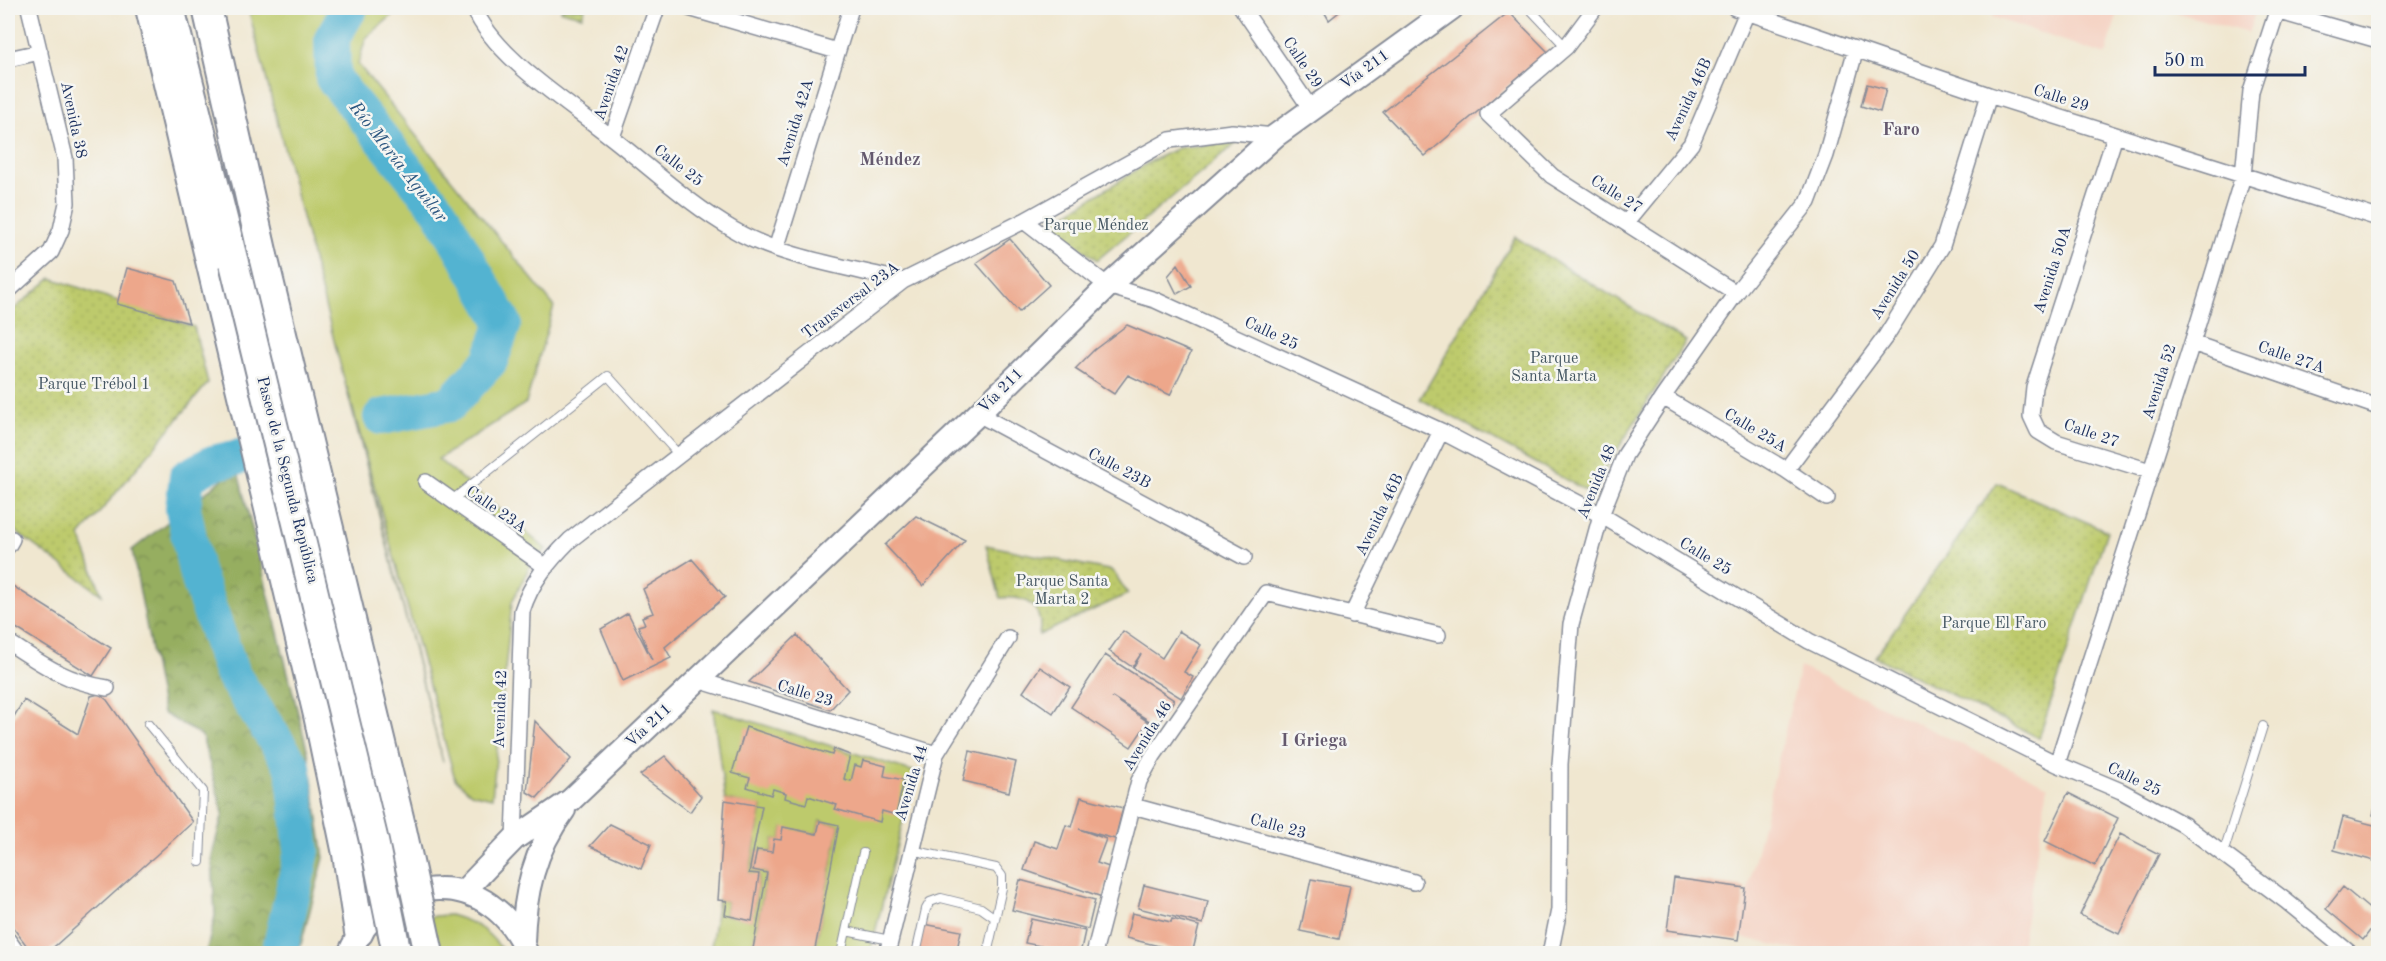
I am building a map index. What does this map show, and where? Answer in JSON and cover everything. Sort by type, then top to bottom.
[{"type":"highway","points":[[150,8],[318,715],[347,854],[352,944]]},
{"type":"highway","name":"Paseo de la Segunda República","points":[[170,8],[374,841],[397,954]]},
{"type":"highway","name":"Paseo de la Segunda República","points":[[207,8],[264,260],[402,830],[429,954]]},
{"type":"main road","name":"Vía 211","points":[[463,892],[514,839],[571,800],[978,414],[1108,286],[1275,136],[1452,8]]},
{"type":"main road","name":"Vía 211","points":[[525,948],[524,912],[529,882],[538,852],[553,825],[571,800]]},
{"type":"main road","points":[[352,944],[374,915],[392,901],[412,892],[434,889],[463,892],[488,903],[508,921],[525,948]]},
{"type":"street","name":"Avenida 38","points":[[8,291],[51,252],[61,230],[67,202],[65,158],[29,8]]},
{"type":"street","name":"Calle 25","points":[[474,8],[478,18],[496,41],[531,75],[672,186],[734,231],[776,249],[903,281]]},
{"type":"street","name":"Avenida 42","points":[[612,137],[657,8]]},
{"type":"street","points":[[689,8],[837,51]]},
{"type":"street","name":"Avenida 42A","points":[[776,249],[850,8]]},
{"type":"street","name":"Calle 29","points":[[1242,8],[1311,109]]},
{"type":"street","points":[[2273,9],[2379,40]]},
{"type":"street","name":"Avenida 52","points":[[2056,764],[2192,343],[2243,176],[2251,91],[2273,9]]},
{"type":"street","points":[[1566,47],[1590,10]]},
{"type":"street","name":"Calle 29","points":[[1741,10],[2115,136],[2379,218]]},
{"type":"street","name":"Avenida 46B","points":[[1626,223],[1691,144],[1741,10]]},
{"type":"street","name":"Calle 27","points":[[1566,47],[1488,114],[1552,176],[1736,293]]},
{"type":"street","name":"Avenida 48","points":[[1550,954],[1559,910],[1560,764],[1571,624],[1601,515],[1625,455],[1663,397],[1736,293],[1808,202],[1826,154],[1856,49]]},
{"type":"street","points":[[8,59],[40,52]]},
{"type":"street","name":"Avenida 50","points":[[1786,470],[1886,336],[1942,246],[1989,94]]},
{"type":"street","name":"Transversal 23A","points":[[534,583],[570,540],[903,281],[1024,221],[1170,140],[1232,132],[1275,136]]},
{"type":"street","name":"Avenida 50A","points":[[2031,416],[2034,387],[2115,136]]},
{"type":"street","name":"Calle 25","points":[[1024,221],[1108,286],[1155,300],[1441,431],[1601,515],[1809,641],[2056,764],[2121,791],[2184,825],[2286,901],[2351,954]]},
{"type":"street","name":"Calle 27A","points":[[2192,343],[2379,407]]},
{"type":"street","name":"Calle 25A","points":[[1663,397],[1786,470],[1827,498]]},
{"type":"street","name":"Calle 23B","points":[[978,414],[1244,557]]},
{"type":"street","name":"Calle 27","points":[[2031,416],[2038,431],[2056,442],[2150,471]]},
{"type":"street","name":"Avenida 46B","points":[[1352,615],[1441,431]]},
{"type":"street","name":"Calle 23A","points":[[426,482],[546,567]]},
{"type":"street","name":"Avenida 42","points":[[514,839],[522,611],[534,583]]},
{"type":"street","name":"Avenida 46","points":[[1094,954],[1139,781],[1153,756],[1266,592],[1352,615]]},
{"type":"street","points":[[1352,615],[1438,635]]},
{"type":"street","name":"Avenida 44","points":[[888,947],[936,754],[1008,638]]},
{"type":"street","points":[[8,642],[55,673],[74,681],[107,688]]},
{"type":"street","name":"Calle 23","points":[[698,680],[936,754]]},
{"type":"street","name":"Calle 23","points":[[1133,806],[1414,882]]},
{"type":"street","points":[[8,940],[18,954]]},
{"type":"lane","points":[[1529,8],[1566,47]]},
{"type":"lane","points":[[452,500],[608,376],[679,455]]},
{"type":"lane","points":[[148,724],[203,790],[200,862]]},
{"type":"lane","points":[[2223,854],[2263,726]]},
{"type":"lane","points":[[911,850],[996,868],[1002,876],[1002,888],[987,954]]},
{"type":"lane","points":[[841,954],[863,853]]},
{"type":"lane","points":[[916,954],[926,909],[930,902],[941,898],[981,908],[995,918]]},
{"type":"lane","points":[[846,931],[888,947]]},
{"type":"shaded area","points":[[1995,8],[2119,8],[2106,55],[1992,17]]},
{"type":"shaded area","points":[[2160,8],[2257,8],[2248,33]]},
{"type":"shaded area","points":[[1800,667],[2048,786],[2020,953],[1809,953],[1737,936]]},
{"type":"green space","points":[[248,8],[401,8],[366,38],[358,64],[554,306],[526,403],[438,459],[546,549],[529,568],[512,602],[492,798],[471,793],[455,779],[347,387],[443,762]]},
{"type":"green space","points":[[562,8],[585,8],[582,16],[561,11]]},
{"type":"green space","name":"Parque Méndez","points":[[1239,141],[1097,260],[1050,224],[1151,161],[1178,148]]},
{"type":"green space","name":"Parque Santa Marta","points":[[1515,237],[1686,341],[1590,493],[1420,399]]},
{"type":"green space","name":"Parque Trébol 1","points":[[51,278],[194,327],[208,383],[80,536],[102,595],[8,526],[8,314]]},
{"type":"green space","points":[[237,468],[308,753],[324,858],[301,944],[294,953],[206,953],[215,916],[212,855],[223,813],[202,736],[163,713],[132,550]]},
{"type":"green space","name":"Parque El Faro","points":[[1997,483],[2107,531],[2039,738],[1875,657]]},
{"type":"green space","name":"Parque Santa Marta 2","points":[[986,545],[1113,571],[1128,594],[1039,635],[1039,617],[1032,605],[1018,599],[1000,598]]},
{"type":"green space","points":[[713,709],[915,772],[870,953],[814,953],[839,825],[820,821],[817,834],[783,828],[781,840],[774,839],[772,852],[757,850],[753,870],[767,873],[752,953],[710,954],[718,900],[727,901],[725,915],[752,920],[759,875],[749,873],[762,807],[725,800]]},
{"type":"green space","points":[[450,915],[482,929],[505,953],[378,954],[392,935],[408,924],[427,917]]},
{"type":"building","points":[[1322,8],[1340,8],[1339,12],[1329,20]]},
{"type":"building","points":[[1509,12],[1548,52],[1425,156],[1383,112]]},
{"type":"building","points":[[1867,84],[1886,89],[1880,112],[1861,106]]},
{"type":"building","points":[[1010,239],[1049,285],[1019,312],[976,263]]},
{"type":"building","points":[[1178,264],[1191,286],[1177,294],[1168,276]]},
{"type":"building","points":[[127,268],[176,281],[189,323],[117,304]]},
{"type":"building","points":[[1127,325],[1191,352],[1170,395],[1128,375],[1114,394],[1075,369],[1094,350]]},
{"type":"building","points":[[916,516],[965,540],[923,586],[885,545]]},
{"type":"building","points":[[692,559],[725,597],[665,647],[671,658],[623,681],[601,629],[628,613],[652,660],[638,626],[645,624],[642,617],[653,613],[643,589]]},
{"type":"building","points":[[8,583],[111,648],[93,676],[8,623]]},
{"type":"building","points":[[1123,631],[1162,658],[1179,631],[1201,645],[1184,672],[1193,677],[1181,698],[1133,668],[1141,654],[1132,667],[1109,651]]},
{"type":"building","points":[[797,635],[848,690],[830,710],[749,682]]},
{"type":"building","points":[[1105,655],[1174,700],[1157,726],[1112,697],[1148,722],[1131,747],[1071,707]]},
{"type":"building","points":[[1040,667],[1070,687],[1053,713],[1023,692]]},
{"type":"building","points":[[99,694],[107,700],[193,822],[46,954],[33,954],[8,921],[8,726],[24,700],[78,734],[91,696]]},
{"type":"building","points":[[535,721],[571,759],[537,798],[527,792]]},
{"type":"building","points":[[746,727],[832,755],[834,749],[850,755],[844,779],[851,781],[855,765],[861,767],[863,760],[886,766],[884,776],[904,780],[896,815],[882,811],[880,822],[835,809],[837,805],[808,796],[806,804],[785,798],[786,793],[773,789],[771,795],[747,787],[750,778],[732,773]]},
{"type":"building","points":[[970,751],[1016,762],[1009,792],[963,781]]},
{"type":"building","points":[[665,756],[701,796],[690,812],[640,775]]},
{"type":"building","points":[[2068,793],[2118,818],[2095,866],[2045,841]]},
{"type":"building","points":[[1081,797],[1123,808],[1115,839],[1079,829],[1106,839],[1097,863],[1112,868],[1102,897],[1024,870],[1034,841],[1058,849],[1066,825],[1072,827]]},
{"type":"building","points":[[2378,797],[2378,816],[2373,815]]},
{"type":"building","points":[[725,800],[762,806],[749,873],[759,874],[752,921],[725,915],[727,901],[718,900]]},
{"type":"building","points":[[2343,817],[2378,826],[2378,862],[2334,850]]},
{"type":"building","points":[[820,821],[839,825],[814,954],[752,954],[767,873],[753,870],[757,850],[772,852],[774,839],[781,840],[783,827],[817,834]]},
{"type":"building","points":[[610,824],[651,844],[641,869],[590,846]]},
{"type":"building","points":[[2120,834],[2159,854],[2119,934],[2080,915]]},
{"type":"building","points":[[1674,878],[1745,888],[1738,940],[1667,930]]},
{"type":"building","points":[[1311,879],[1350,886],[1339,939],[1300,931]]},
{"type":"building","points":[[1020,880],[1095,900],[1088,929],[1012,910]]},
{"type":"building","points":[[1144,885],[1208,901],[1203,924],[1138,908]]},
{"type":"building","points":[[2343,887],[2378,916],[2378,920],[2363,940],[2326,909]]},
{"type":"building","points":[[1132,913],[1199,926],[1192,954],[1126,938]]},
{"type":"building","points":[[1031,919],[1085,931],[1080,954],[1025,943]]},
{"type":"building","points":[[924,924],[961,931],[956,954],[917,954]]},
{"type":"building","points":[[1037,947],[1058,953],[1058,954],[1035,954]]},
{"type":"waterway","name":"Río María Aguilar","points":[[350,8],[332,38],[333,78],[439,210],[504,323],[490,361],[450,404],[381,417]]},
{"type":"waterway","name":"Río María Aguilar","points":[[239,457],[213,463],[187,477],[183,508],[196,571],[232,674],[293,767],[302,851],[279,954]]},
{"type":"district","name":"Faro","points":[[1901,130]]},
{"type":"district","name":"Méndez","points":[[890,160]]},
{"type":"district","name":"I Griega","points":[[1314,741]]}]
